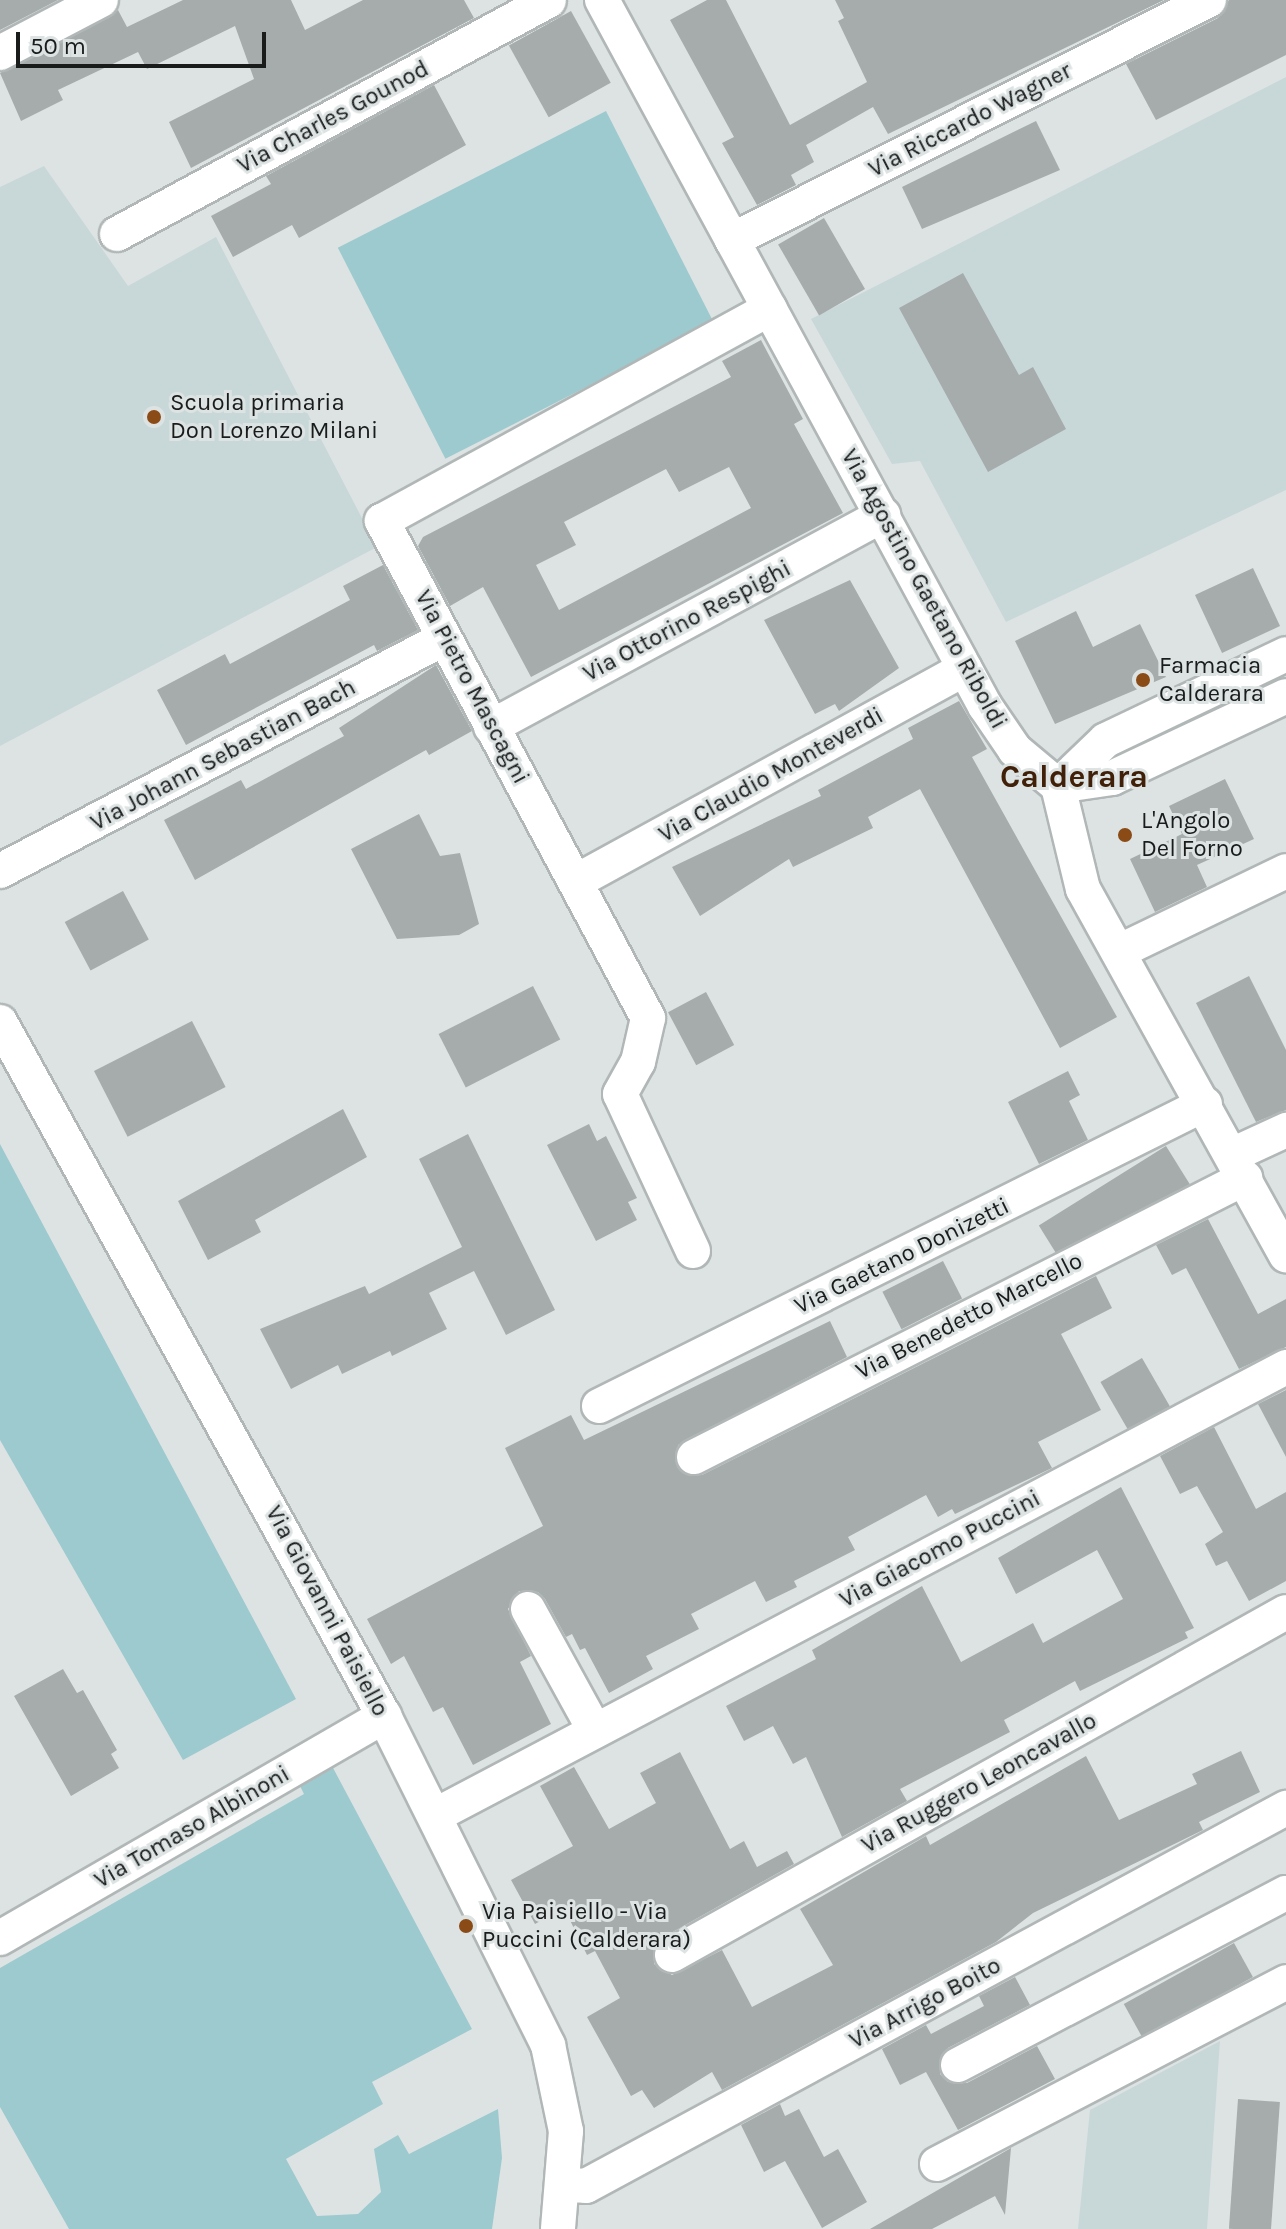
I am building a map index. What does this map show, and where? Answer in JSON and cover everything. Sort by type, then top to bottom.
[{"type":"street","points":[[0,53],[101,0]]},
{"type":"street","name":"Via Charles Gounod","points":[[117,234],[549,0]]},
{"type":"street","name":"Via Agostino Gaetano Riboldi","points":[[602,0],[965,669],[1015,750],[1058,786]]},
{"type":"street","name":"Via Riccardo Wagner","points":[[732,240],[1209,0]]},
{"type":"street","name":"Via Pietro Mascagni","points":[[693,1251],[620,1094],[638,1062],[648,1018],[382,521],[770,309]]},
{"type":"street","name":"Via Ottorino Respighi","points":[[491,727],[883,515]]},
{"type":"street","name":"Via Johann Sebastian Bach","points":[[0,871],[445,638]]},
{"type":"street","points":[[1058,786],[1106,740],[1286,654]]},
{"type":"street","name":"Via Claudio Monteverdi","points":[[577,881],[965,669]]},
{"type":"street","points":[[1058,786],[1112,778],[1286,696]]},
{"type":"street","points":[[1058,786],[1083,889],[1283,1244]]},
{"type":"street","points":[[1120,951],[1286,871]]},
{"type":"street","name":"Via Giovanni Paisiello","points":[[1,1025],[384,1716],[548,2045],[566,2131],[557,2227]]},
{"type":"street","name":"Via Gaetano Donizetti","points":[[599,1406],[1205,1104]]},
{"type":"street","name":"Via Benedetto Marcello","points":[[694,1457],[1238,1166],[1286,1130]]},
{"type":"street","name":"Via Giacomo Puccini","points":[[436,1815],[1286,1367]]},
{"type":"street","points":[[528,1609],[595,1731]]},
{"type":"street","name":"Via Ruggero Leoncavallo","points":[[672,1955],[1286,1612]]},
{"type":"street","name":"Via Tomaso Albinoni","points":[[0,1938],[384,1716]]},
{"type":"street","name":"Via Arrigo Boito","points":[[562,2185],[586,2186],[1286,1808]]},
{"type":"street","points":[[958,2065],[1286,1893]]},
{"type":"street","points":[[937,2164],[1286,1982]]},
{"type":"shaded area","points":[[1286,77],[1286,490],[1006,622],[920,461],[892,464],[811,319]]},
{"type":"shaded area","points":[[606,111],[714,322],[445,459],[338,248]]},
{"type":"shaded area","name":"Scuola primaria Don Lorenzo Milani","points":[[44,166],[128,286],[216,237],[377,547],[0,746],[0,187]]},
{"type":"shaded area","points":[[0,1144],[296,1699],[183,1760],[0,1440]]},
{"type":"shaded area","points":[[332,1766],[472,2029],[372,2082],[383,2104],[286,2159],[317,2216],[358,2214],[381,2192],[374,2149],[398,2135],[409,2154],[498,2109],[502,2158],[492,2229],[69,2229],[0,2107],[0,1968],[304,1794],[299,1784]]},
{"type":"shaded area","points":[[1220,2041],[1207,2229],[1078,2229],[1090,2110]]},
{"type":"building","points":[[0,0],[58,0],[0,30]]},
{"type":"building","points":[[183,0],[291,0],[305,30],[363,0],[464,0],[474,18],[191,168],[169,122],[254,79],[235,26],[147,69],[138,52],[58,90],[63,100],[21,121],[0,73],[118,10],[127,27]]},
{"type":"building","points":[[707,0],[726,0],[790,125],[867,82],[838,21],[844,18],[835,0],[1164,0],[888,134],[873,107],[806,145],[814,162],[791,175],[796,185],[757,205],[722,143],[734,137],[670,20]]},
{"type":"building","points":[[1229,0],[1286,0],[1286,55],[1156,120],[1126,64],[1218,18]]},
{"type":"building","points":[[571,11],[611,83],[549,117],[509,45]]},
{"type":"building","points":[[434,85],[466,145],[299,238],[292,225],[233,257],[211,216],[271,184],[266,176]]},
{"type":"building","points":[[1036,121],[1060,170],[922,229],[902,187]]},
{"type":"building","points":[[824,218],[865,289],[819,316],[778,244]]},
{"type":"building","points":[[963,273],[1019,375],[1033,367],[1066,429],[988,472],[899,308]]},
{"type":"building","points":[[761,340],[803,419],[794,424],[843,513],[531,677],[483,587],[450,606],[418,546],[423,537],[731,377],[722,361]],"holes":[[[729,467],[751,508],[559,610],[536,565],[576,545],[564,522],[666,469],[679,492]]]},
{"type":"building","points":[[383,565],[418,630],[377,651],[374,645],[186,745],[157,690],[225,654],[230,664],[350,600],[343,586]]},
{"type":"building","points":[[1253,568],[1280,626],[1222,653],[1195,595]]},
{"type":"building","points":[[850,580],[899,668],[839,711],[835,704],[815,714],[764,620]]},
{"type":"building","points":[[1076,611],[1093,647],[1140,624],[1166,677],[1055,724],[1015,641]]},
{"type":"building","points":[[436,665],[472,731],[429,755],[426,750],[195,880],[164,820],[241,780],[246,789],[344,736],[339,728]]},
{"type":"building","points":[[959,701],[987,749],[972,757],[1117,1017],[1060,1048],[920,789],[868,817],[873,828],[793,867],[789,859],[700,916],[672,867],[821,796],[818,790],[913,739],[908,728]]},
{"type":"building","points":[[1225,779],[1254,839],[1197,865],[1207,887],[1155,912],[1130,859],[1182,834],[1169,806]]},
{"type":"building","points":[[419,814],[440,856],[460,853],[479,924],[459,935],[397,939],[351,849]]},
{"type":"building","points":[[123,891],[149,940],[91,971],[65,922]]},
{"type":"building","points":[[1249,976],[1286,1050],[1286,1110],[1256,1122],[1196,1003]]},
{"type":"building","points":[[533,986],[560,1039],[466,1088],[439,1034]]},
{"type":"building","points":[[706,992],[734,1045],[696,1065],[668,1012]]},
{"type":"building","points":[[192,1021],[226,1087],[128,1137],[94,1071]]},
{"type":"building","points":[[1068,1071],[1080,1095],[1069,1101],[1088,1140],[1039,1164],[1008,1102]]},
{"type":"building","points":[[343,1109],[367,1157],[255,1220],[261,1232],[208,1260],[178,1201]]},
{"type":"building","points":[[589,1124],[597,1141],[606,1136],[637,1198],[628,1202],[637,1220],[596,1241],[547,1145]]},
{"type":"building","points":[[468,1134],[555,1310],[506,1335],[474,1271],[429,1293],[447,1329],[392,1356],[390,1351],[342,1374],[338,1365],[291,1389],[260,1329],[365,1286],[369,1294],[462,1247],[419,1159]]},
{"type":"building","points":[[1166,1146],[1190,1184],[1063,1264],[1039,1225]]},
{"type":"building","points":[[1208,1219],[1258,1314],[1286,1299],[1286,1347],[1239,1369],[1186,1268],[1172,1275],[1156,1245]]},
{"type":"building","points":[[943,1261],[962,1298],[901,1329],[882,1292]]},
{"type":"building","points":[[1096,1276],[1112,1308],[1061,1334],[1101,1410],[1038,1442],[1052,1468],[955,1514],[952,1509],[938,1517],[926,1495],[848,1537],[855,1550],[794,1581],[797,1587],[766,1602],[755,1581],[691,1614],[699,1629],[646,1656],[653,1669],[609,1693],[585,1648],[580,1650],[572,1634],[566,1637],[545,1599],[538,1592],[519,1591],[508,1609],[531,1656],[520,1662],[551,1724],[473,1765],[443,1707],[433,1712],[404,1656],[391,1664],[367,1619],[543,1526],[505,1448],[571,1415],[584,1440],[830,1321],[847,1357],[678,1445],[677,1467],[702,1475]]},
{"type":"building","points":[[1142,1358],[1170,1406],[1128,1430],[1100,1382]]},
{"type":"building","points":[[1286,1390],[1286,1457],[1258,1404]]},
{"type":"building","points":[[1214,1427],[1256,1509],[1286,1492],[1286,1581],[1249,1601],[1227,1561],[1216,1566],[1205,1544],[1223,1532],[1197,1486],[1180,1494],[1160,1456]]},
{"type":"building","points":[[1121,1487],[1194,1628],[1185,1632],[1188,1638],[1080,1691],[1075,1681],[1004,1720],[1010,1732],[900,1789],[907,1801],[842,1837],[806,1757],[793,1764],[773,1726],[744,1741],[726,1706],[816,1659],[812,1650],[922,1586],[961,1662],[1033,1623],[1043,1643],[1123,1599],[1097,1550],[1016,1594],[998,1558]]},
{"type":"building","points":[[63,1669],[77,1693],[83,1690],[117,1750],[111,1754],[119,1768],[71,1796],[14,1696]]},
{"type":"building","points":[[1241,1751],[1260,1792],[1199,1822],[1203,1830],[1033,1913],[996,1942],[722,2090],[712,2072],[654,2108],[642,2090],[631,2096],[587,2017],[620,1998],[595,1951],[587,1955],[564,1908],[535,1924],[511,1880],[573,1846],[540,1786],[574,1767],[609,1829],[656,1803],[640,1773],[680,1752],[730,1849],[744,1841],[757,1867],[787,1851],[794,1864],[662,1938],[655,1945],[654,1964],[672,1975],[722,1950],[752,2007],[833,1965],[800,1909],[926,1836],[930,1845],[1086,1756],[1119,1820],[1197,1784],[1192,1774]]},
{"type":"building","points":[[1234,1943],[1253,1977],[1143,2038],[1124,2004]]},
{"type":"building","points":[[1015,1977],[1030,2005],[948,2048],[940,2074],[948,2082],[967,2083],[1037,2046],[1055,2079],[958,2130],[926,2072],[900,2085],[882,2049],[926,2025],[931,2034],[984,2006],[979,1996]]},
{"type":"building","points":[[1238,2099],[1280,2102],[1271,2229],[1229,2229]]},
{"type":"building","points":[[780,2104],[785,2116],[799,2109],[824,2157],[838,2149],[867,2202],[822,2228],[785,2161],[764,2172],[741,2125]]},
{"type":"building","points":[[1011,2148],[1005,2215],[995,2196],[932,2229],[870,2229]]},
{"type":"place","name":"Scuola primaria Don Lorenzo Milani","points":[[154,417]]},
{"type":"place","name":"Farmacia Calderara","points":[[1143,680]]},
{"type":"place","name":"L'Angolo Del Forno","points":[[1125,835]]},
{"type":"place","name":"Via Paisiello - Via Puccini (Calderara)","points":[[466,1926]]},
{"type":"district","name":"Calderara","points":[[1074,777]]}]
